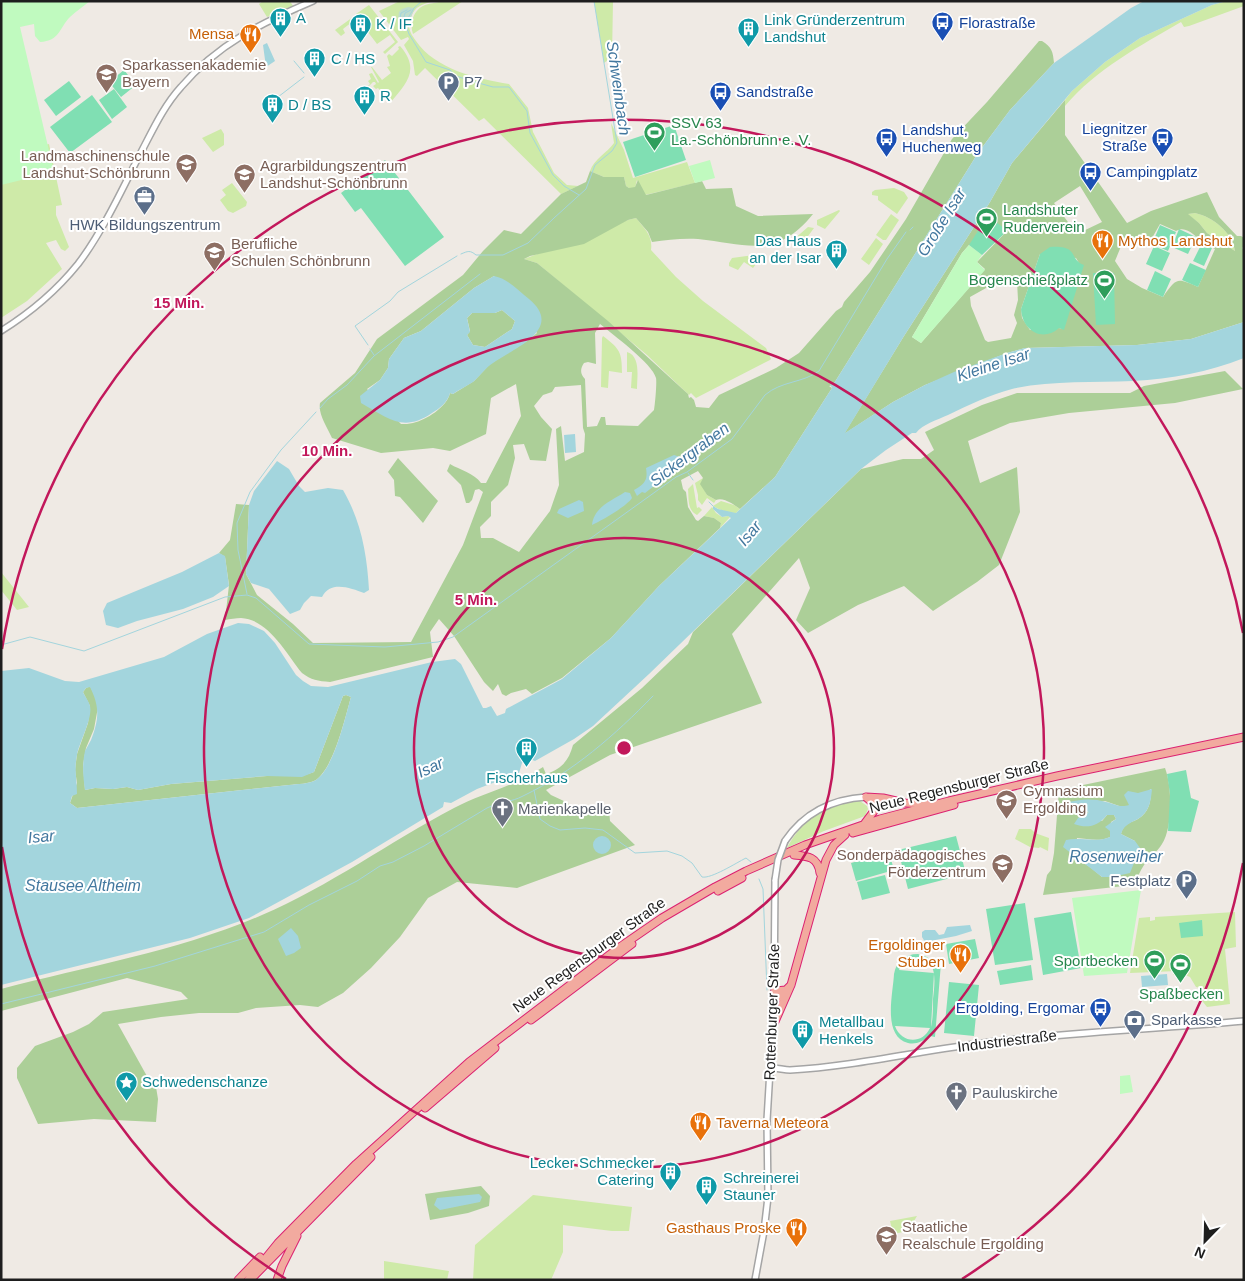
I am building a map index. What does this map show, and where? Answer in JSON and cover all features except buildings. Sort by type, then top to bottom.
[{"type":"highway","name":"Neue Regensburger Straße","points":[[278,1243],[356,1164],[469,1062],[617,949],[668,914],[729,879],[805,845],[864,824],[939,803],[1166,752],[1244,737]]},
{"type":"highway","points":[[250,1280],[376,1152],[511,1034],[620,952],[665,922],[724,888],[794,855],[845,835],[970,801],[1077,776],[1244,741]]},
{"type":"highway","points":[[866,797],[883,798],[905,803],[939,803]]},
{"type":"highway","points":[[864,824],[874,811],[873,804],[866,797]]},
{"type":"highway","points":[[773,1026],[791,985],[830,849],[845,835]]},
{"type":"highway","points":[[794,855],[808,856],[815,860],[820,867],[821,877]]},
{"type":"highway","points":[[775,995],[786,990],[791,985]]},
{"type":"highway","points":[[775,995],[786,996]]},
{"type":"highway","points":[[277,1280],[288,1252],[302,1227]]},
{"type":"highway","points":[[238,1280],[278,1243]]},
{"type":"highway","points":[[250,1280],[278,1243]]},
{"type":"street","points":[[1,331],[24,315],[57,287],[78,263],[114,205],[152,128],[184,83],[208,59],[230,42],[270,20],[313,1]]},
{"type":"street","name":"Rottenburger Straße","points":[[755,1280],[768,1197],[767,1120],[775,995],[775,880],[778,860],[786,841],[796,826],[814,812],[837,802],[866,797]]},
{"type":"street","name":"Industriestraße","points":[[771,1068],[787,1070],[831,1066],[990,1042],[1244,1021]]},
{"type":"green space","points":[[1,1],[90,1],[66,21],[55,37],[47,41],[40,42],[35,36],[34,24],[20,27],[54,172],[1,185]]},
{"type":"green space","points":[[263,1],[290,1],[293,6],[267,17],[259,4]]},
{"type":"green space","points":[[400,1],[437,1],[420,6],[414,11],[409,22],[409,28],[416,41],[424,51],[445,66],[471,76],[509,84],[528,108],[533,132],[554,173],[567,185],[578,186],[561,194],[484,118],[479,121],[425,68],[417,76],[415,75],[413,61],[404,45],[409,39],[408,37],[401,40],[379,11]]},
{"type":"green space","points":[[442,1],[463,1],[413,34],[412,21],[415,13],[425,5]]},
{"type":"green space","points":[[594,1],[613,1],[612,57],[604,63]]},
{"type":"green space","points":[[1227,1],[1244,1],[1244,6],[1189,26],[1184,27],[1181,22],[1134,49],[1105,69],[1065,106],[1065,100],[1072,91],[1105,62],[1140,38],[1212,5]]},
{"type":"green space","points":[[369,5],[398,42],[385,54],[383,52],[395,42],[390,35],[377,44],[358,19],[359,22],[355,25],[352,22],[343,29],[345,33],[341,36],[335,30],[353,17],[356,18],[356,14]]},
{"type":"green space","points":[[408,7],[414,8],[414,10],[407,28],[398,19],[399,12]]},
{"type":"green space","points":[[1,33],[45,145],[49,144],[62,205],[56,206],[56,215],[69,247],[65,251],[61,249],[56,240],[46,243],[62,269],[27,301],[1,318]]},
{"type":"green space","points":[[1039,41],[1048,45],[1054,63],[1010,110],[978,153],[833,385],[829,386],[832,388],[775,477],[740,509],[726,500],[716,500],[707,495],[700,484],[703,478],[698,471],[681,480],[683,489],[686,492],[688,507],[696,520],[698,521],[704,516],[714,518],[721,523],[720,528],[659,586],[611,638],[562,678],[532,694],[526,689],[506,696],[502,694],[498,684],[493,691],[484,682],[454,636],[439,619],[430,632],[433,657],[330,682],[318,681],[302,673],[276,638],[260,624],[241,618],[225,620],[229,585],[225,557],[219,553],[230,540],[236,504],[249,505],[246,574],[257,595],[313,643],[411,642],[463,545],[483,492],[479,489],[475,490],[472,500],[466,503],[461,485],[447,471],[450,464],[471,474],[481,483],[486,483],[521,416],[516,384],[491,398],[486,434],[450,451],[433,448],[381,453],[332,438],[322,416],[320,403],[355,373],[377,339],[463,275],[504,230],[521,234],[561,194],[586,182],[590,171],[604,177],[624,177],[626,186],[629,188],[635,187],[638,180],[646,195],[702,181],[706,189],[732,188],[736,206],[758,216],[813,214],[786,238],[760,246],[698,239],[652,242],[648,232],[636,218],[628,220],[584,244],[524,259],[537,263],[608,321],[688,394],[689,398],[691,397],[694,400],[696,407],[709,408],[719,395],[776,368],[799,353],[836,311],[842,307],[844,302],[870,272],[906,219],[952,139],[987,102]],"holes":[[[494,276],[537,333],[490,364],[474,381],[453,394],[450,393],[445,403],[430,416],[410,424],[401,424],[367,389],[380,380],[388,368],[389,359],[404,338],[421,331],[474,288]],[[600,324],[640,357],[648,365],[656,378],[654,410],[638,426],[606,425],[605,417],[601,417],[597,426],[587,427],[585,379],[581,369],[584,363],[596,364],[595,333]],[[581,385],[583,428],[585,434],[584,452],[565,461],[561,426],[556,429],[559,485],[550,511],[519,552],[493,538],[481,538],[480,527],[491,516],[491,502],[508,485],[515,458],[513,445],[524,444],[530,460],[546,461],[552,429],[534,406],[543,395],[552,392],[555,387]]]},
{"type":"green space","points":[[400,46],[410,62],[409,76],[406,83],[390,103],[378,88],[376,89],[373,86],[376,84],[375,82],[368,87],[369,89],[366,88],[370,84],[368,81],[371,79],[369,74],[372,73],[379,82],[371,67],[382,80],[391,73],[387,67],[390,66],[387,56],[389,54],[392,56]]},
{"type":"green space","points":[[124,70],[136,85],[121,97],[109,82]]},
{"type":"green space","points":[[69,81],[81,97],[56,116],[44,100]]},
{"type":"green space","points":[[114,89],[127,107],[112,119],[99,100]]},
{"type":"green space","points":[[92,95],[112,122],[70,153],[50,127]]},
{"type":"green space","points":[[1065,100],[1065,135],[1127,223],[1151,211],[1207,192],[1219,217],[1237,236],[1244,238],[1244,247],[1242,248],[1244,249],[1244,322],[1191,339],[1137,345],[1025,348],[1007,353],[925,385],[893,402],[844,434],[990,202],[1012,163]],"holes":[[[1080,186],[1102,222],[1076,233],[1054,203]],[[1188,214],[1202,215],[1221,226],[1230,238],[1235,251],[1207,233]],[[1160,224],[1176,231],[1184,230],[1191,232],[1215,249],[1198,287],[1178,281],[1171,286],[1163,297],[1127,279],[1115,261],[1124,239],[1134,243],[1138,239],[1152,238]],[[1007,231],[977,262],[985,269],[921,343],[912,337],[962,253],[969,245]],[[1040,254],[1076,258],[1079,263],[1063,329],[1030,330],[1022,318],[1021,309]],[[1004,278],[1011,278],[1017,281],[1018,300],[1014,315],[1017,323],[1011,338],[988,342],[985,340],[971,306],[970,297]]]},
{"type":"green space","points":[[611,123],[624,150],[633,178],[687,162],[695,183],[645,195],[637,180],[635,188],[629,188],[626,186],[624,177],[604,177],[590,171],[594,163],[614,143]]},
{"type":"green space","name":"SSV 63 La.-Schönbrunn e. V.","points":[[674,125],[686,160],[635,177],[623,142]]},
{"type":"green space","points":[[221,129],[224,134],[224,145],[213,152],[202,138]]},
{"type":"green space","points":[[385,160],[444,237],[405,266],[361,208],[355,212],[341,193]]},
{"type":"green space","points":[[710,160],[715,178],[695,183],[689,166]]},
{"type":"green space","points":[[232,183],[247,202],[246,206],[233,213],[228,211],[220,200],[226,195],[222,190]]},
{"type":"green space","points":[[894,188],[904,192],[908,198],[897,214],[878,200],[878,196],[872,195],[872,192],[875,190]]},
{"type":"green space","points":[[839,210],[825,229],[817,225],[817,220]]},
{"type":"green space","points":[[1195,213],[1221,226],[1230,238],[1235,251],[1207,233],[1199,223],[1187,214]]},
{"type":"green space","points":[[891,214],[899,220],[886,240],[883,240],[876,235]]},
{"type":"green space","name":"Landshuter Ruderverein","points":[[988,215],[1007,231],[982,255],[969,245]]},
{"type":"green space","points":[[636,218],[650,237],[651,250],[676,277],[703,301],[766,348],[770,360],[696,398],[691,393],[689,395],[647,355],[537,263],[524,259]]},
{"type":"green space","points":[[1160,225],[1176,232],[1168,251],[1152,244]]},
{"type":"green space","points":[[808,227],[814,228],[800,247],[793,240]]},
{"type":"green space","points":[[1179,229],[1196,237],[1188,254],[1172,247]]},
{"type":"green space","points":[[876,238],[883,244],[869,265],[861,259]]},
{"type":"green space","points":[[1202,243],[1212,248],[1204,266],[1193,261]]},
{"type":"green space","points":[[969,245],[982,255],[977,262],[985,270],[921,343],[912,337],[962,253]]},
{"type":"green space","points":[[1154,246],[1170,253],[1162,271],[1146,264]]},
{"type":"green space","points":[[1050,247],[1070,250],[1076,259],[1084,265],[1064,330],[1059,328],[1053,332],[1040,334],[1034,332],[1025,323],[1021,309],[1040,254]]},
{"type":"green space","points":[[754,255],[760,259],[753,268],[744,262],[738,270],[729,266],[732,258]]},
{"type":"green space","points":[[1190,263],[1206,270],[1198,287],[1182,280]]},
{"type":"green space","points":[[1155,271],[1171,279],[1163,297],[1147,290]]},
{"type":"green space","name":"Bogenschießplatz","points":[[1093,273],[1114,273],[1115,324],[1096,325]]},
{"type":"green space","points":[[502,310],[515,321],[512,329],[485,347],[473,345],[467,335],[470,331],[467,318],[472,313],[495,313]]},
{"type":"green space","points":[[603,336],[619,352],[621,360],[622,373],[609,371],[608,388],[601,387]]},
{"type":"green space","points":[[627,352],[631,354],[636,362],[638,373],[637,389],[631,388],[632,372],[627,372]]},
{"type":"green space","points":[[1225,371],[1243,389],[1175,403],[1069,413],[1010,423],[968,441],[980,483],[1017,467],[1020,512],[999,565],[933,611],[904,586],[858,605],[808,633],[796,620],[810,588],[799,558],[732,634],[762,703],[610,755],[546,790],[584,815],[609,809],[610,821],[635,845],[517,888],[457,882],[428,898],[400,937],[371,968],[343,993],[318,1007],[300,1005],[256,1008],[238,1013],[199,1013],[118,1024],[148,1078],[156,1087],[158,1099],[156,1122],[94,1119],[38,1124],[17,1078],[17,1068],[35,1046],[89,1024],[103,1012],[188,999],[181,992],[127,978],[1,1011],[1,989],[133,957],[231,928],[312,891],[430,821],[465,803],[533,774],[543,767],[546,774],[561,767],[573,745],[642,688],[688,644],[693,632],[861,469],[903,459],[921,459],[934,450],[925,432],[982,405],[1017,393],[1130,393],[1144,386]]},
{"type":"green space","points":[[398,458],[438,501],[423,523],[400,497],[395,496],[394,480],[388,472]]},
{"type":"green space","points":[[703,478],[701,484],[707,495],[716,500],[714,503],[707,498],[702,505],[698,500],[695,483]]},
{"type":"green space","points":[[693,484],[697,508],[699,507],[702,510],[697,515],[690,507],[689,500],[688,489]]},
{"type":"green space","points":[[721,501],[740,509],[733,513],[713,506]]},
{"type":"green space","points":[[712,507],[722,517],[730,517],[720,528],[721,523],[714,518],[704,516]]},
{"type":"green space","points":[[1,572],[29,607],[17,610],[1,590]]},
{"type":"green space","points":[[90,686],[97,699],[98,707],[94,729],[86,748],[83,765],[85,790],[127,787],[138,790],[171,784],[267,776],[302,776],[314,772],[343,696],[351,697],[333,754],[322,774],[316,780],[303,784],[77,808],[70,803],[77,783],[75,770],[77,754],[88,723],[90,706],[83,692]]},
{"type":"green space","points":[[1165,768],[1170,795],[1170,817],[1166,837],[1158,850],[1144,865],[1133,885],[1043,895],[1054,853],[1059,790]],"holes":[[[1151,789],[1150,804],[1147,810],[1139,818],[1127,824],[1121,834],[1135,841],[1102,877],[1075,858],[1077,838],[1106,839],[1110,837],[1111,822],[1116,819],[1114,815],[1107,815],[1102,821],[1086,814],[1089,812],[1070,808],[1105,801],[1122,807],[1129,806]]]},
{"type":"green space","points":[[1186,770],[1191,798],[1199,801],[1191,832],[1168,831],[1170,794],[1167,774]]},
{"type":"green space","points":[[860,801],[868,809],[865,816],[824,831],[787,848],[800,829],[817,814],[837,805]]},
{"type":"green space","points":[[1019,829],[1031,829],[1035,833],[1049,838],[1048,851],[1040,847],[1030,847],[1015,839]]},
{"type":"green space","points":[[956,836],[966,874],[908,889],[898,850]]},
{"type":"green space","points":[[889,852],[894,870],[856,881],[851,863]]},
{"type":"green space","points":[[885,875],[890,893],[862,900],[857,882]]},
{"type":"green space","points":[[1141,890],[1127,973],[1084,976],[1072,898]]},
{"type":"green space","points":[[1025,903],[1033,960],[995,965],[986,909]]},
{"type":"green space","points":[[1071,912],[1081,968],[1043,975],[1034,918]]},
{"type":"green space","points":[[1235,912],[1236,947],[1225,949],[1230,1004],[1207,1007],[1199,997],[1204,997],[1204,989],[1196,987],[1190,977],[1183,974],[1182,976],[1173,975],[1177,971],[1130,973],[1139,918],[1150,917],[1150,921],[1155,920],[1155,917]]},
{"type":"green space","points":[[1202,920],[1203,936],[1181,938],[1179,923]]},
{"type":"green space","points":[[975,939],[979,958],[949,964],[946,944]]},
{"type":"green space","points":[[918,954],[927,957],[935,965],[936,963],[941,963],[935,1037],[930,1036],[914,1043],[908,1043],[900,1039],[895,1032],[891,1013],[895,970],[899,962],[909,955]],"holes":[[[911,958],[927,960],[931,964],[934,973],[899,970],[903,963]],[[934,975],[934,977],[931,1027]],[[895,1026],[930,1028],[922,1037],[912,1040],[902,1036]]]},
{"type":"green space","points":[[1031,965],[1033,980],[1000,985],[997,971]]},
{"type":"green space","points":[[949,982],[979,985],[974,1036],[944,1033]]},
{"type":"green space","points":[[1130,1075],[1133,1092],[1120,1094],[1120,1076]]},
{"type":"green space","points":[[481,1186],[490,1196],[489,1206],[468,1213],[430,1220],[425,1194]]},
{"type":"green space","points":[[533,1195],[632,1207],[629,1231],[612,1231],[563,1225],[563,1252],[551,1280],[473,1280],[475,1245]]},
{"type":"green space","points":[[917,1216],[908,1231],[893,1234],[890,1221]]},
{"type":"green space","points":[[384,1261],[449,1271],[447,1280],[384,1280]]},
{"type":"water","name":"Stausee Altheim","points":[[1144,1],[1227,1],[1212,5],[1140,38],[1105,62],[1072,91],[1012,163],[990,202],[904,336],[845,433],[893,402],[925,385],[954,372],[1025,348],[1137,345],[1191,339],[1244,322],[1244,358],[1203,371],[1162,379],[1057,383],[1012,389],[987,397],[930,422],[916,433],[912,433],[886,450],[861,469],[593,726],[535,761],[530,759],[522,763],[519,773],[477,789],[451,803],[444,802],[443,807],[352,862],[249,918],[190,938],[1,985],[1,671],[29,668],[65,681],[79,682],[164,657],[207,634],[238,623],[249,624],[264,631],[275,643],[296,675],[311,686],[328,687],[432,662],[455,659],[461,664],[483,708],[491,706],[497,716],[505,713],[506,709],[562,679],[611,638],[659,586],[731,518],[728,516],[722,517],[713,509],[713,506],[736,513],[775,477],[832,388],[830,384],[833,385],[978,153],[1010,110],[1054,63],[1131,8]],"holes":[[[90,687],[96,701],[97,719],[94,733],[84,756],[85,790],[127,787],[138,790],[171,784],[267,776],[302,777],[314,772],[343,696],[351,697],[333,754],[328,765],[316,780],[303,784],[77,808],[70,803],[72,796],[77,794],[76,760],[90,717],[89,704],[83,692],[86,688]]]},
{"type":"water","points":[[267,43],[275,61],[266,67],[263,45]]},
{"type":"water","points":[[494,276],[508,282],[539,310],[542,320],[539,328],[532,337],[490,365],[473,382],[453,394],[450,393],[443,405],[422,419],[404,423],[396,421],[361,403],[360,396],[380,380],[388,368],[389,359],[404,338],[421,331],[474,288]],"holes":[[[502,310],[515,321],[512,329],[485,347],[473,345],[467,335],[470,332],[467,318],[472,313],[495,313]]]},
{"type":"water","points":[[575,434],[576,452],[565,453],[564,435]]},
{"type":"water","points":[[674,455],[683,458],[684,463],[645,493],[642,492],[637,496],[634,490],[645,481],[647,476],[646,468]]},
{"type":"water","points":[[277,461],[289,469],[305,492],[328,488],[343,490],[359,526],[367,564],[369,590],[364,593],[341,587],[330,588],[322,597],[311,596],[300,610],[290,614],[269,589],[251,583],[246,574],[249,505],[254,491]]},
{"type":"water","points":[[625,492],[630,493],[632,498],[614,513],[592,525],[593,519],[600,509]]},
{"type":"water","points":[[579,500],[583,502],[584,511],[568,518],[557,513],[559,509]]},
{"type":"water","points":[[219,553],[225,556],[229,586],[213,597],[183,609],[118,628],[106,625],[103,611],[107,603],[182,572]]},
{"type":"water","name":"Rosenweiher","points":[[1152,789],[1151,800],[1147,810],[1142,816],[1127,825],[1121,834],[1135,841],[1140,848],[1130,873],[1102,877],[1063,847],[1066,840],[1100,840],[1110,837],[1110,831],[1105,827],[1116,819],[1114,815],[1107,815],[1100,822],[1092,826],[1074,824],[1078,818],[1089,812],[1066,808],[1066,803],[1091,800],[1126,806],[1129,805],[1124,795],[1128,791],[1138,793]]},
{"type":"water","points":[[602,836],[608,839],[611,845],[608,851],[602,854],[596,851],[593,845],[596,839]]},
{"type":"water","points":[[970,925],[972,931],[956,936],[925,942],[922,937],[922,932],[925,930],[935,930],[939,935],[944,934],[947,927]]},
{"type":"water","points":[[291,928],[298,936],[301,948],[286,956],[278,939]]},
{"type":"water","name":"Sportbecken","points":[[1167,974],[1168,985],[1142,987],[1141,976]]},
{"type":"water","points":[[479,1194],[482,1197],[480,1202],[440,1210],[434,1205],[437,1198]]},
{"type":"waterway","name":"Schweinbach","points":[[422,1],[414,8],[405,23],[409,34],[426,62],[450,70],[456,76],[475,82],[493,87],[509,87],[527,111],[530,133],[553,175],[564,186],[579,195]]},
{"type":"waterway","name":"Schweinbach","points":[[461,254],[472,252],[476,255],[503,255],[528,243],[586,189],[595,165],[612,151],[617,143],[594,1]]},
{"type":"waterway","points":[[405,23],[400,18],[401,13],[407,10]]},
{"type":"waterway","points":[[406,21],[405,13],[411,10]]},
{"type":"waterway","points":[[294,61],[304,73]]},
{"type":"waterway","points":[[278,97],[304,77]]},
{"type":"waterway","points":[[910,230],[913,227]]},
{"type":"waterway","name":"Sickergraben","points":[[1,645],[30,637],[84,651],[225,597],[247,595],[256,598],[309,644],[385,647],[438,642],[453,637],[732,439],[765,395],[771,390],[806,378],[819,371],[887,259],[906,232]]},
{"type":"waterway","name":"Schweinbach","points":[[368,345],[355,326],[390,301],[398,292],[457,256]]},
{"type":"waterway","name":"Schweinbach","points":[[320,408],[328,399],[347,385],[374,356],[480,274]]},
{"type":"waterway","name":"Schweinbach","points":[[370,349],[374,355]]},
{"type":"waterway","name":"Schweinbach","points":[[247,594],[238,550],[237,523],[250,492],[281,450],[316,412]]},
{"type":"waterway","points":[[688,473],[693,480]]},
{"type":"waterway","points":[[709,502],[713,506]]},
{"type":"waterway","points":[[1,1004],[155,966],[264,932],[309,905],[357,881],[380,866],[393,862],[424,846],[487,808],[519,798],[559,776],[624,725],[653,696]]},
{"type":"waterway","points":[[534,790],[540,819],[560,830],[585,828],[603,830],[635,853],[667,851],[682,856],[692,863],[702,877],[717,873],[746,858],[751,862]]},
{"type":"waterway","points":[[759,879],[763,889],[767,990]]},
{"type":"place","name":"A","points":[[280,37]]},
{"type":"place","name":"Florastraße","points":[[943,42]]},
{"type":"place","name":"K / IF","points":[[360,43]]},
{"type":"place","name":"Link Gründerzentrum Landshut","points":[[748,48]]},
{"type":"place","name":"Mensa","points":[[250,53]]},
{"type":"place","name":"C / HS","points":[[315,78]]},
{"type":"place","name":"Sparkassenakademie Bayern","points":[[106,93]]},
{"type":"place","name":"P7","points":[[448,101]]},
{"type":"place","name":"Sandstraße","points":[[720,111]]},
{"type":"place","name":"R","points":[[364,115]]},
{"type":"place","name":"D / BS","points":[[272,124]]},
{"type":"place","name":"SSV 63 La.-Schönbrunn e. V.","points":[[655,151]]},
{"type":"place","name":"Liegnitzer Straße","points":[[1163,157]]},
{"type":"place","name":"Landshut, Huchenweg","points":[[886,158]]},
{"type":"place","name":"Landmaschinenschule Landshut-Schönbrunn","points":[[186,184]]},
{"type":"place","name":"Campingplatz","points":[[1090,191]]},
{"type":"place","name":"Agrarbildungszentrum Landshut-Schönbrunn","points":[[244,194]]},
{"type":"place","name":"HWK Bildungszentrum","points":[[145,215]]},
{"type":"place","name":"Landshuter Ruderverein","points":[[987,238]]},
{"type":"place","name":"Mythos Landshut","points":[[1102,260]]},
{"type":"place","name":"Das Haus an der Isar","points":[[837,269]]},
{"type":"place","name":"Berufliche Schulen Schönbrunn","points":[[215,272]]},
{"type":"place","name":"Bogenschießplatz","points":[[1104,299]]},
{"type":"place","name":"Fischerhaus","points":[[527,768]]},
{"type":"place","name":"Gymnasium Ergolding","points":[[1007,819]]},
{"type":"place","name":"Marienkapelle","points":[[502,828]]},
{"type":"place","name":"Sonderpädagogisches Förderzentrum","points":[[1002,883]]},
{"type":"place","name":"Festplatz","points":[[1187,900]]},
{"type":"place","name":"Ergoldinger Stuben","points":[[961,973]]},
{"type":"place","name":"Sportbecken","points":[[1154,980]]},
{"type":"place","name":"Spaßbecken","points":[[1181,984]]},
{"type":"place","name":"Ergolding, Ergomar","points":[[1101,1027]]},
{"type":"place","name":"Sparkasse","points":[[1135,1039]]},
{"type":"place","name":"Metallbau Henkels","points":[[803,1050]]},
{"type":"place","name":"Schwedenschanze","points":[[126,1101]]},
{"type":"place","name":"Pauluskirche","points":[[956,1112]]},
{"type":"place","name":"Taverna Meteora","points":[[700,1142]]},
{"type":"place","name":"Lecker Schmecker Catering","points":[[670,1191]]},
{"type":"place","name":"Schreinerei Stauner","points":[[707,1206]]},
{"type":"place","name":"Gasthaus Proske","points":[[797,1247]]},
{"type":"place","name":"Staatliche Realschule Ergolding","points":[[886,1255]]},
{"type":"water label","name":"Große Isar","points":[[941,222]]},
{"type":"water label","name":"Kleine Isar","points":[[993,364]]},
{"type":"water label","name":"Isar","points":[[749,533]]},
{"type":"water label","name":"Isar","points":[[430,767]]},
{"type":"water label","name":"Isar","points":[[41,836]]}]
